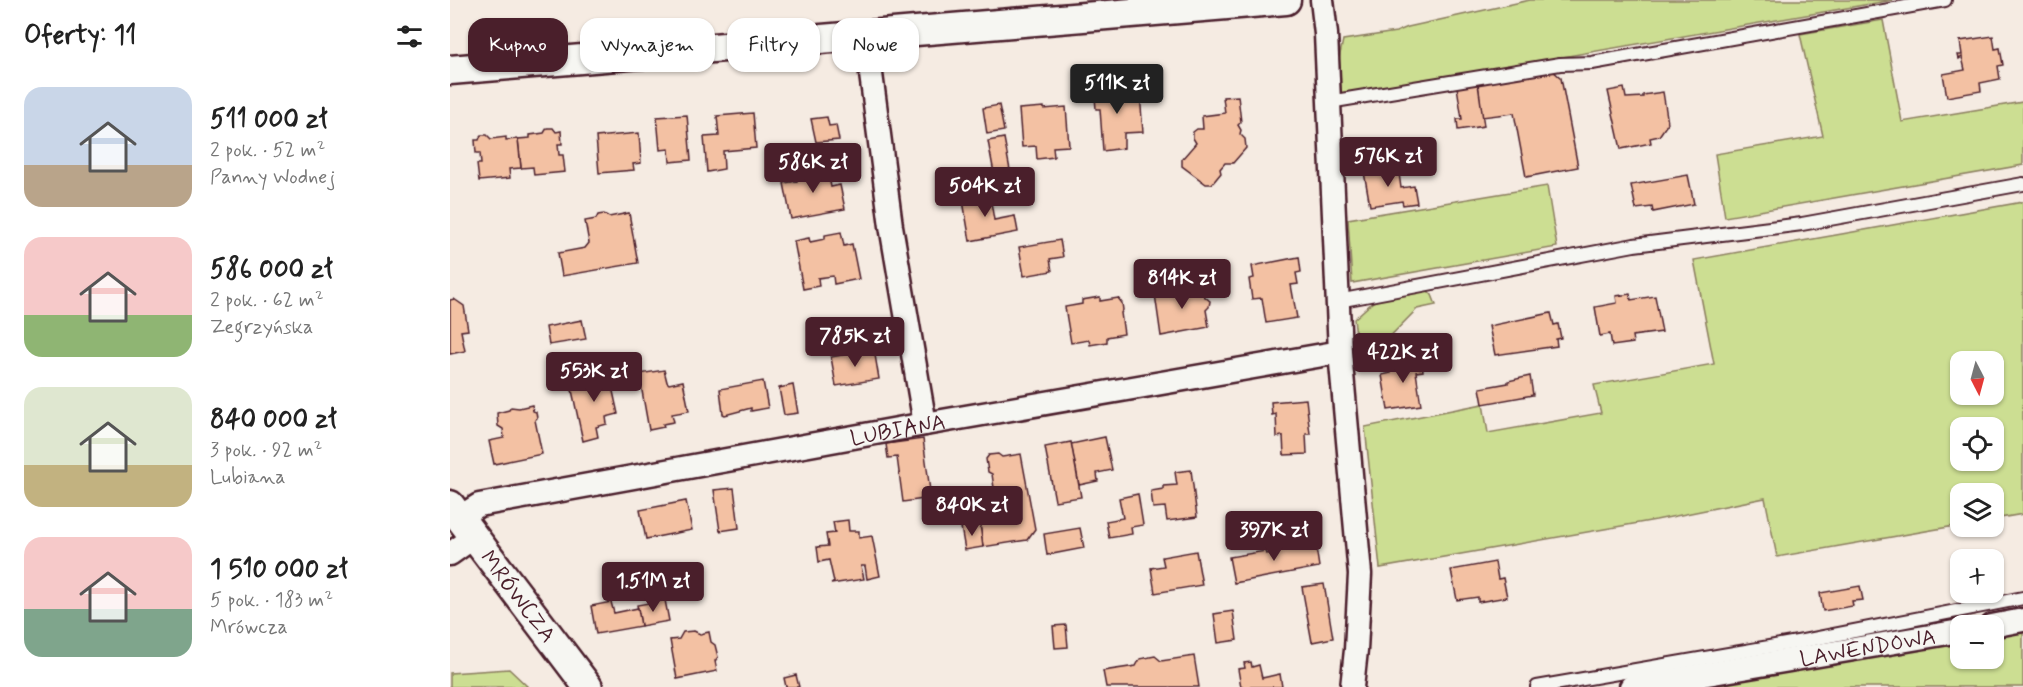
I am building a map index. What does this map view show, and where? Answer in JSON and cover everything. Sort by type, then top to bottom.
[{"type":"street","points":[[919,31],[1286,0]]},
{"type":"street","points":[[1322,0],[1340,352],[1359,574],[1352,687]]},
{"type":"street","points":[[450,70],[832,39]]},
{"type":"street","points":[[871,72],[891,226],[925,424]]},
{"type":"street","name":"LUBIANA","points":[[450,554],[461,520],[479,505],[1340,352]]},
{"type":"street","name":"MRÓWCZA","points":[[461,520],[588,687]]},
{"type":"street","points":[[2004,624],[2023,620]]},
{"type":"street","name":"LAWENDOWA","points":[[1631,687],[1950,633]]},
{"type":"lane","points":[[1329,102],[1560,64],[1592,63],[1945,0]]},
{"type":"lane","points":[[1338,301],[1634,245],[1802,224],[2023,184]]},
{"type":"lane","points":[[1537,687],[1803,641],[2023,598]]},
{"type":"green space","points":[[1530,0],[1893,0],[1341,95],[1339,59],[1343,40],[1396,32],[1408,27]]},
{"type":"green space","points":[[1883,20],[1902,122],[2023,102],[2023,165],[1725,217],[1715,154],[1823,136],[1800,34]]},
{"type":"green space","points":[[1547,186],[1557,247],[1352,283],[1348,219]]},
{"type":"green space","points":[[2023,202],[2023,514],[2004,517],[2004,483],[1950,483],[1950,527],[1777,557],[1765,498],[1656,520],[1380,568],[1365,427],[1483,404],[1488,433],[1601,413],[1594,385],[1714,364],[1694,260]]},
{"type":"green space","points":[[1426,289],[1432,295],[1436,305],[1417,309],[1360,367],[1354,319],[1373,302],[1390,295]]},
{"type":"green space","points":[[2023,627],[2023,687],[1677,687],[1950,640],[1950,669],[2004,669],[2004,630]]},
{"type":"green space","points":[[509,669],[528,687],[450,687],[450,673]]},
{"type":"building","points":[[1993,36],[1995,49],[2000,48],[2003,65],[1998,66],[2000,79],[1980,83],[1981,91],[1947,97],[1943,74],[1965,70],[1962,57],[1959,59],[1958,55],[1962,55],[1960,41]]},
{"type":"building","points":[[1553,71],[1561,78],[1578,167],[1526,177],[1514,113],[1482,117],[1478,84]]},
{"type":"building","points":[[1120,83],[1121,98],[1140,94],[1143,132],[1124,133],[1124,148],[1103,151],[1100,109],[1096,109],[1094,85]]},
{"type":"building","points":[[1478,84],[1484,126],[1458,130],[1457,119],[1462,119],[1457,87]]},
{"type":"building","points":[[1624,88],[1626,98],[1663,92],[1668,123],[1659,136],[1650,138],[1651,143],[1621,149],[1608,91]]},
{"type":"building","points":[[1238,96],[1241,122],[1238,125],[1241,130],[1240,134],[1245,139],[1246,148],[1233,163],[1225,163],[1220,169],[1221,173],[1212,184],[1206,184],[1182,166],[1182,159],[1196,143],[1193,132],[1203,129],[1202,116],[1225,113],[1223,97]]},
{"type":"building","points":[[999,105],[1004,131],[987,134],[983,108]]},
{"type":"building","points":[[1044,107],[1044,109],[1066,107],[1069,146],[1053,147],[1054,157],[1037,159],[1036,146],[1022,147],[1019,109]]},
{"type":"building","points":[[753,113],[756,148],[723,151],[724,169],[707,172],[704,137],[719,136],[717,116]]},
{"type":"building","points":[[687,115],[691,160],[670,162],[669,149],[660,150],[657,117]]},
{"type":"building","points":[[827,117],[829,126],[836,125],[839,140],[816,142],[811,119]]},
{"type":"building","points":[[547,128],[553,128],[556,132],[561,131],[562,144],[558,144],[559,155],[563,155],[565,172],[534,175],[533,167],[521,168],[518,139],[544,133]]},
{"type":"building","points":[[639,133],[641,163],[633,164],[634,170],[599,173],[596,137]]},
{"type":"building","points":[[481,135],[487,135],[491,139],[506,137],[506,140],[518,139],[521,168],[509,169],[510,178],[479,181],[477,164],[481,164],[480,153],[476,153],[475,140],[479,140]]},
{"type":"building","points":[[1004,138],[1010,170],[994,173],[988,141]]},
{"type":"building","points":[[1398,166],[1401,188],[1414,186],[1417,203],[1403,205],[1402,201],[1370,206],[1364,172]]},
{"type":"building","points":[[815,168],[816,172],[831,168],[834,181],[830,182],[831,187],[840,185],[845,209],[791,219],[784,183],[797,181],[796,172]]},
{"type":"building","points":[[1688,175],[1694,204],[1653,212],[1652,207],[1636,209],[1631,185]]},
{"type":"building","points":[[989,190],[994,220],[1015,216],[1018,232],[970,241],[962,195]]},
{"type":"building","points":[[629,213],[638,263],[562,276],[558,253],[585,248],[589,243],[585,221],[596,219],[598,215],[604,214],[609,217]]},
{"type":"building","points":[[841,232],[844,246],[852,244],[859,279],[834,284],[833,276],[818,278],[819,286],[803,289],[794,241],[809,238],[810,242],[825,239],[825,235]]},
{"type":"building","points":[[1060,240],[1063,257],[1050,259],[1052,271],[1024,276],[1019,247]]},
{"type":"building","points":[[1299,257],[1301,272],[1296,273],[1298,284],[1291,285],[1297,318],[1266,323],[1262,298],[1252,299],[1249,279],[1254,278],[1252,266]]},
{"type":"building","points":[[1181,284],[1186,289],[1202,286],[1204,296],[1210,301],[1206,310],[1209,327],[1161,336],[1155,294],[1167,292],[1170,286]]},
{"type":"building","points":[[1630,294],[1631,300],[1655,296],[1662,332],[1632,336],[1633,343],[1612,346],[1610,334],[1600,336],[1595,307],[1617,303],[1616,296]]},
{"type":"building","points":[[1100,297],[1100,301],[1118,298],[1122,303],[1124,334],[1107,337],[1107,342],[1090,345],[1089,340],[1071,343],[1065,307],[1082,304],[1082,300]]},
{"type":"building","points":[[454,299],[464,306],[468,330],[461,331],[465,351],[450,354],[450,300]]},
{"type":"building","points":[[1551,313],[1554,325],[1558,324],[1561,338],[1556,339],[1557,346],[1495,355],[1489,326]]},
{"type":"building","points":[[582,320],[586,339],[549,345],[546,327]]},
{"type":"building","points":[[874,349],[879,379],[836,386],[831,357]]},
{"type":"building","points":[[1421,357],[1423,371],[1416,372],[1421,405],[1388,410],[1382,375],[1391,373],[1389,361]]},
{"type":"building","points":[[664,370],[669,384],[683,381],[689,411],[672,414],[674,422],[649,430],[639,374]]},
{"type":"building","points":[[609,373],[618,414],[606,417],[607,424],[596,427],[598,437],[583,441],[570,381]]},
{"type":"building","points":[[1530,376],[1533,395],[1483,404],[1480,388]]},
{"type":"building","points":[[763,381],[768,408],[751,411],[751,408],[723,414],[720,389]]},
{"type":"building","points":[[793,385],[798,413],[784,415],[779,388]]},
{"type":"building","points":[[1306,399],[1310,434],[1306,434],[1307,454],[1284,455],[1283,436],[1277,437],[1276,414],[1272,415],[1271,402]]},
{"type":"building","points":[[532,405],[533,411],[536,412],[535,420],[542,454],[494,464],[489,441],[504,438],[503,429],[498,426],[497,413],[509,410],[511,407]]},
{"type":"building","points":[[1105,437],[1112,470],[1097,473],[1098,481],[1079,485],[1071,444]]},
{"type":"building","points":[[923,439],[931,498],[903,502],[897,457],[888,458],[886,444]]},
{"type":"building","points":[[1071,442],[1081,497],[1055,501],[1045,447]]},
{"type":"building","points":[[998,454],[1002,457],[1021,454],[1035,529],[1027,540],[983,547],[980,524],[1001,521],[1007,513],[1006,505],[1001,506],[996,502],[992,474],[988,472],[986,459],[989,455]]},
{"type":"building","points":[[1191,470],[1197,517],[1167,521],[1165,507],[1153,508],[1151,491],[1163,489],[1163,486],[1177,485],[1175,472]]},
{"type":"building","points":[[734,488],[739,528],[720,531],[714,490]]},
{"type":"building","points":[[1138,494],[1143,525],[1131,527],[1132,534],[1109,538],[1106,521],[1123,518],[1119,498]]},
{"type":"building","points":[[686,501],[692,530],[646,539],[640,510]]},
{"type":"building","points":[[848,520],[849,531],[859,531],[859,538],[872,536],[880,576],[867,579],[865,566],[861,566],[864,579],[831,584],[834,582],[829,560],[819,562],[817,547],[828,546],[826,534],[835,533],[833,522]]},
{"type":"building","points":[[980,524],[983,547],[965,550],[961,527]]},
{"type":"building","points":[[1080,528],[1084,548],[1047,555],[1044,534]]},
{"type":"building","points":[[1315,541],[1319,567],[1234,583],[1229,557],[1265,551],[1266,554],[1279,552],[1279,548]]},
{"type":"building","points":[[1196,551],[1202,585],[1155,593],[1151,568],[1164,566],[1162,557]]},
{"type":"building","points":[[1495,562],[1498,579],[1503,578],[1507,597],[1478,602],[1478,597],[1457,600],[1451,570]]},
{"type":"building","points":[[1324,584],[1333,638],[1312,642],[1302,587]]},
{"type":"building","points":[[1860,586],[1863,600],[1852,601],[1853,606],[1823,611],[1820,593]]},
{"type":"building","points":[[665,600],[669,621],[641,626],[637,605]]},
{"type":"building","points":[[611,602],[614,613],[638,608],[641,626],[596,634],[591,606]]},
{"type":"building","points":[[1233,611],[1237,640],[1218,643],[1214,614]]},
{"type":"building","points":[[1066,625],[1068,647],[1055,648],[1053,626]]},
{"type":"building","points":[[694,631],[700,634],[709,632],[718,657],[715,661],[717,671],[677,679],[670,640],[679,639],[683,632]]},
{"type":"building","points":[[1155,656],[1161,661],[1194,656],[1199,687],[1106,687],[1103,671],[1136,666],[1140,659]]},
{"type":"building","points":[[1251,662],[1252,667],[1259,665],[1262,678],[1280,674],[1282,687],[1241,687],[1238,669],[1245,668],[1244,663]]},
{"type":"building","points":[[796,675],[799,687],[786,687],[784,678]]}]
